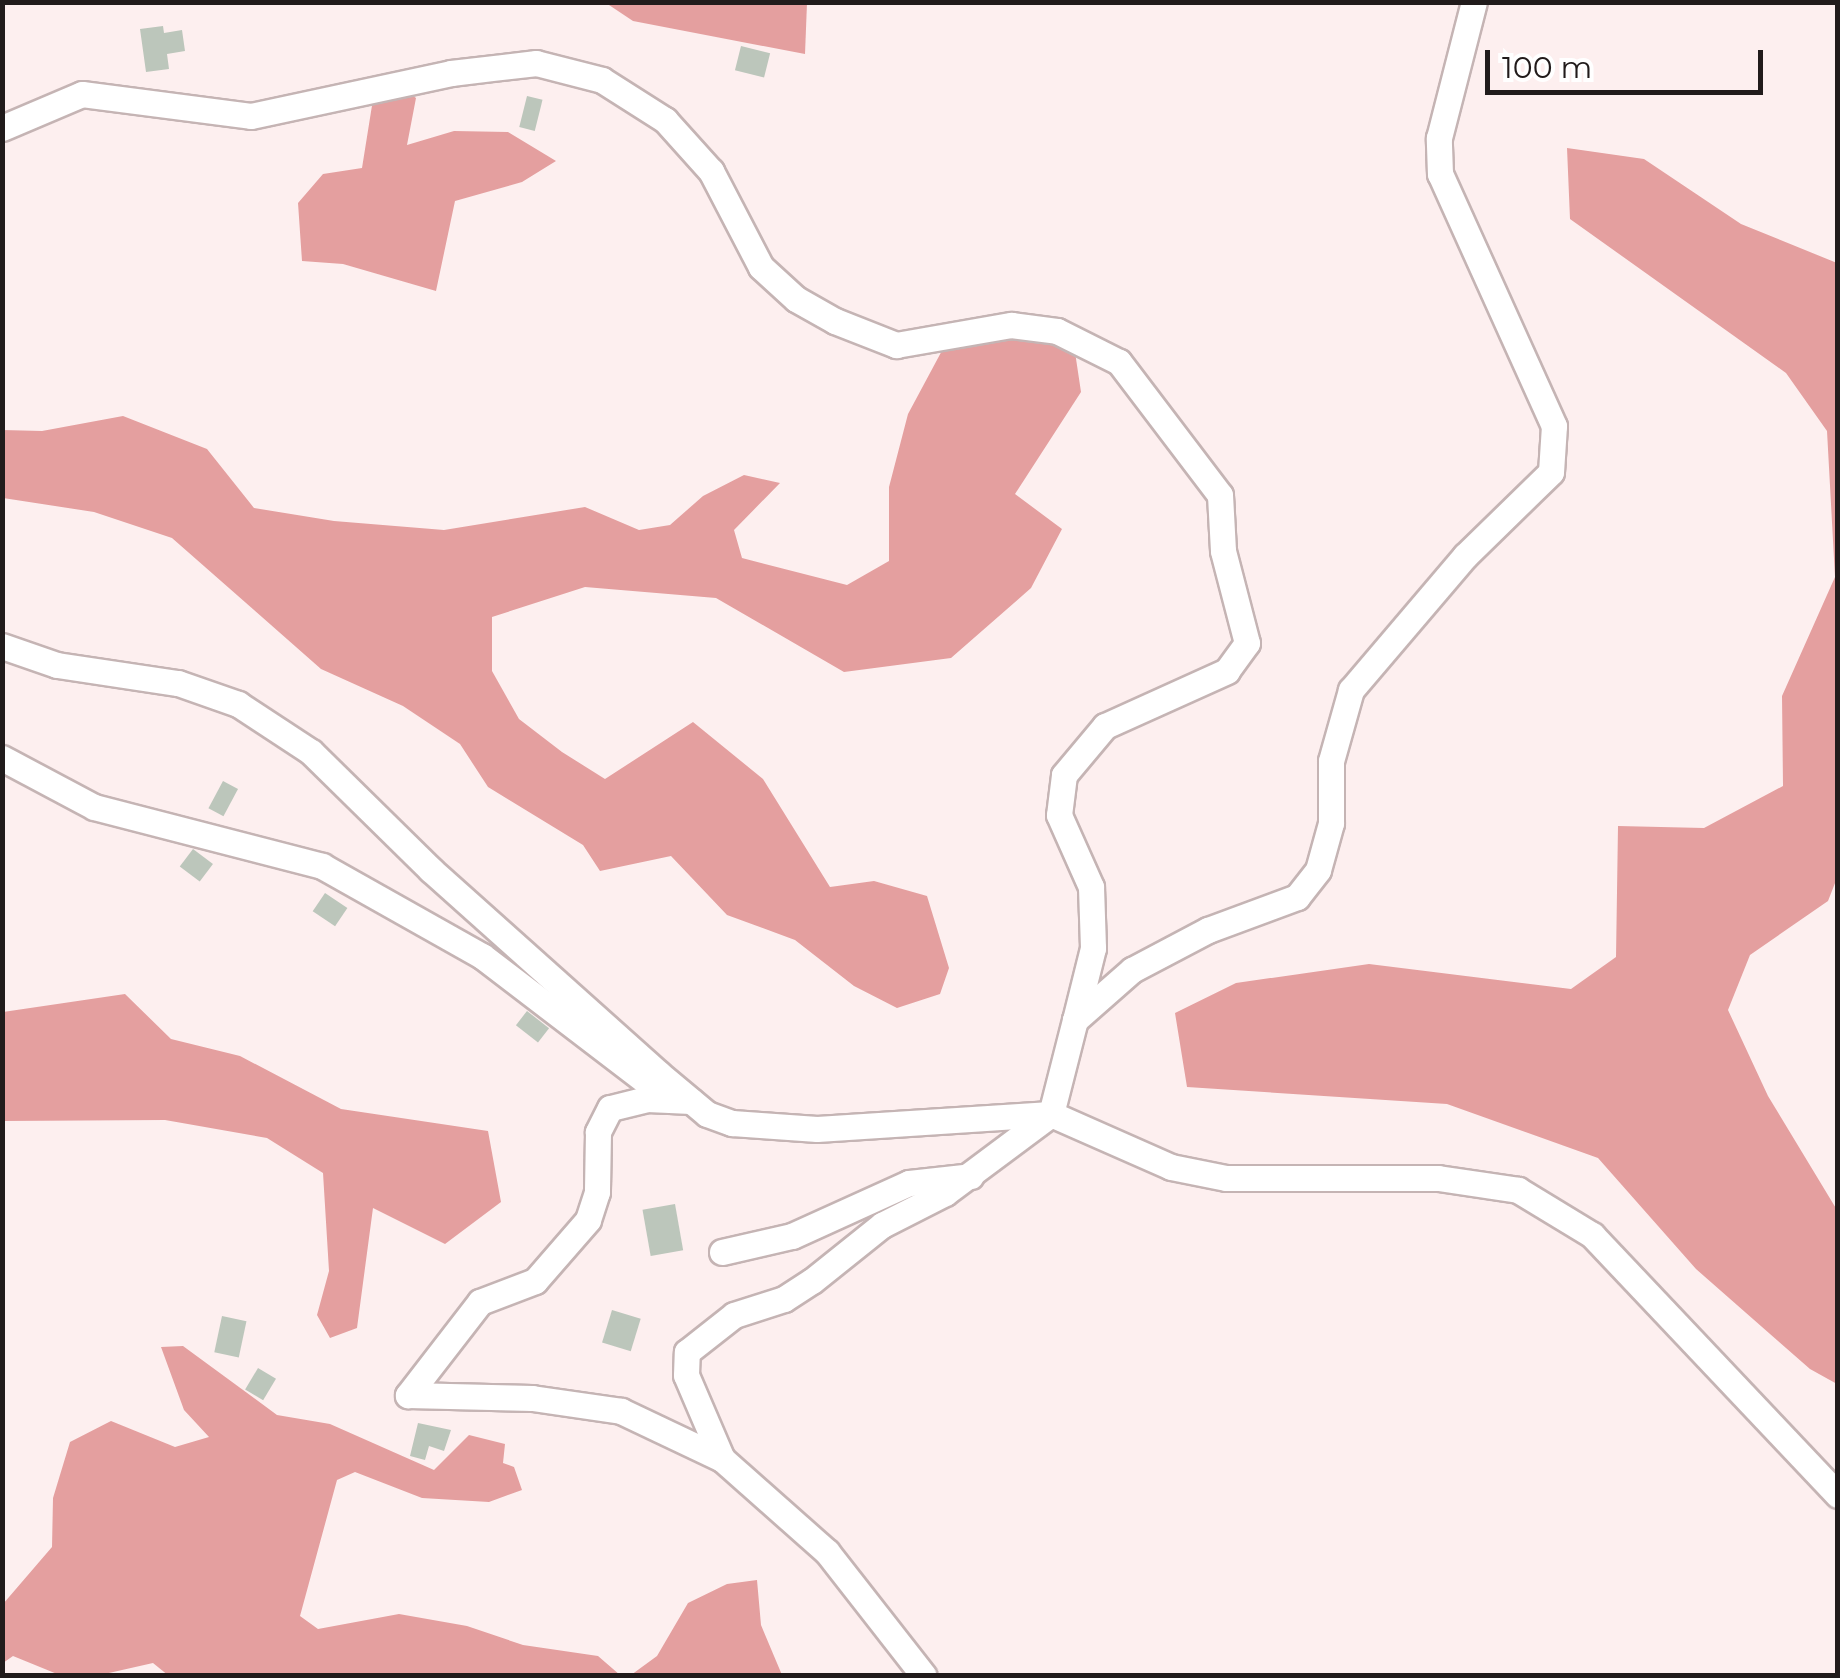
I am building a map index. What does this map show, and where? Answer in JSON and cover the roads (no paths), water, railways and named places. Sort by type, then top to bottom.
[{"type":"street","points":[[1075,1020],[1132,970],[1208,930],[1297,897],[1318,870],[1331,822],[1331,762],[1351,690],[1465,556],[1551,472],[1554,426],[1440,174],[1440,138],[1474,2]]},
{"type":"street","points":[[2,128],[82,94],[251,116],[451,73],[536,62],[602,80],[666,120],[710,171],[761,267],[796,299],[835,321],[896,345],[1012,326],[1057,331],[1119,362],[1220,495],[1223,551],[1247,644],[1227,671],[1105,726],[1064,775],[1059,815],[1091,887],[1093,948],[1051,1114],[972,1176],[882,1225],[784,1299],[734,1315],[687,1352],[686,1375],[722,1458]]},
{"type":"street","points":[[2,646],[57,664],[178,682],[238,704],[311,752],[431,870],[679,1099]]},
{"type":"street","points":[[2,758],[94,807],[322,866],[482,956],[679,1099],[707,1114],[760,1128],[1051,1114],[1171,1168],[1226,1178],[1438,1178],[1518,1190],[1592,1234],[1838,1495]]},
{"type":"street","points":[[679,1099],[610,1108],[598,1132],[598,1192],[580,1231],[535,1281],[480,1302],[408,1390],[416,1398],[532,1398],[621,1411],[722,1458],[827,1552],[924,1676]]},
{"type":"street","points":[[722,1252],[792,1236],[909,1183],[972,1176]]}]
